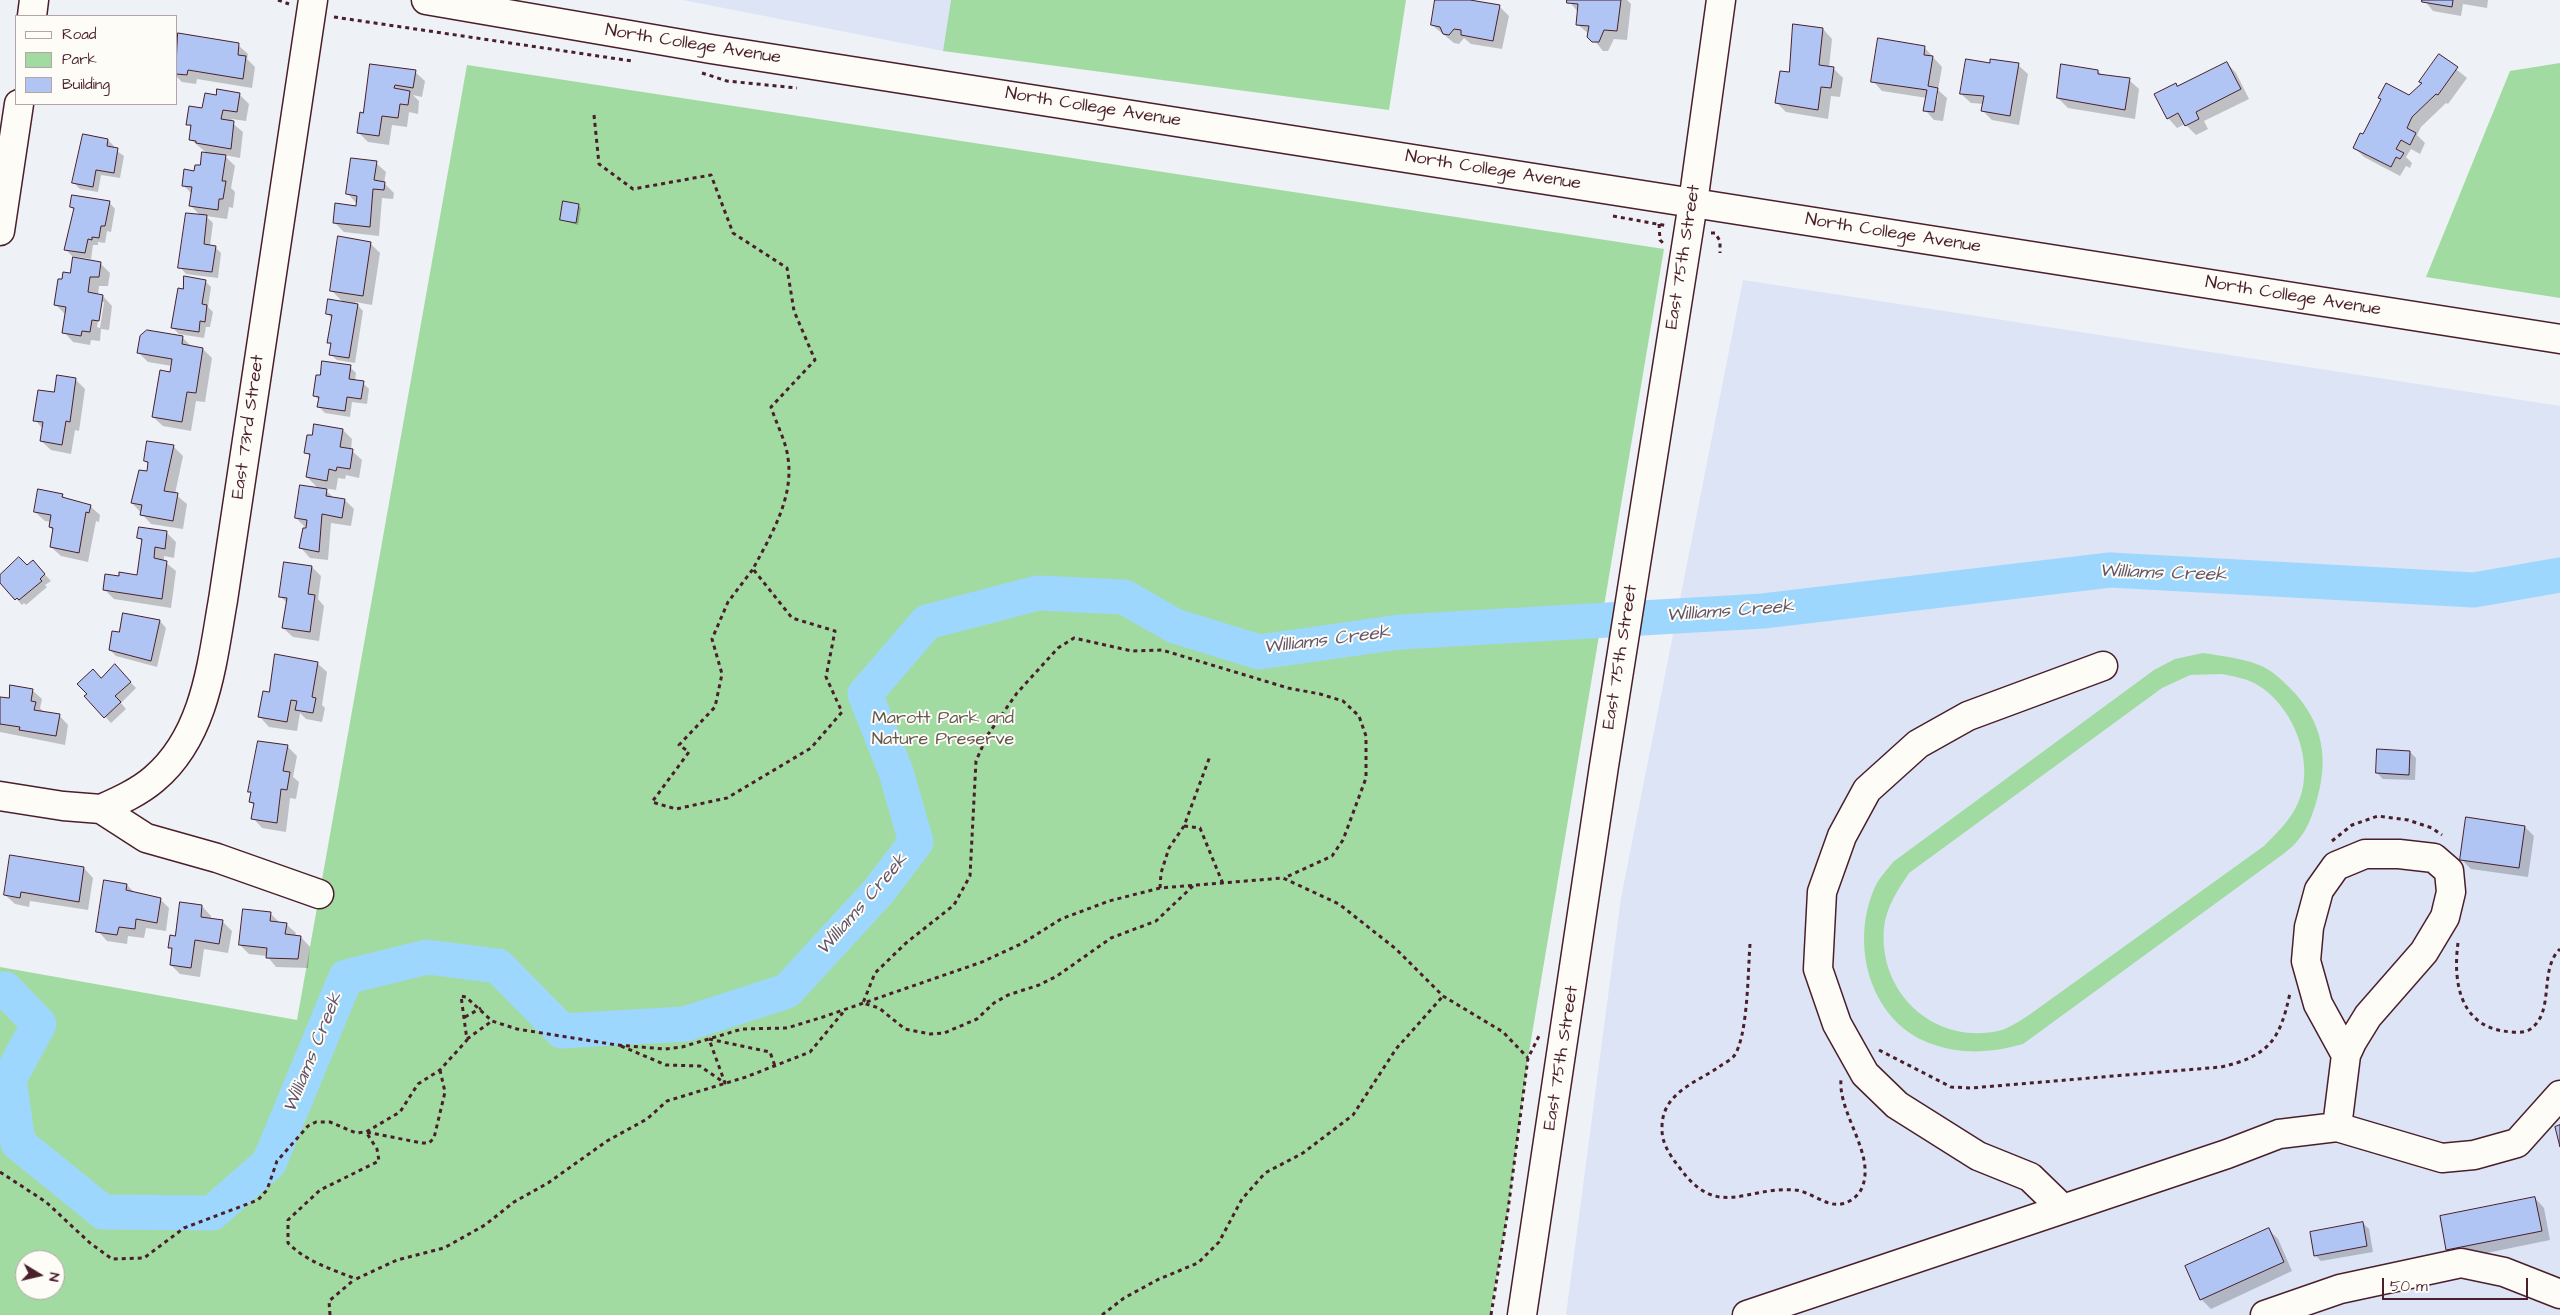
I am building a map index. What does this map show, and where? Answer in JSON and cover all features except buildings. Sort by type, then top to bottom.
[{"type":"street","points":[[32,15],[34,0]]},
{"type":"street","name":"East 73rd Street","points":[[101,809],[157,776],[174,758],[188,735],[202,704],[211,670],[313,0]]},
{"type":"street","name":"North College Avenue","points":[[426,0],[711,49],[2560,339]]},
{"type":"street","name":"East 75th Street","points":[[1522,1315],[1641,526],[1694,203],[1721,0]]},
{"type":"street","points":[[0,231],[19,105]]},
{"type":"street","points":[[2062,1208],[2030,1177],[1978,1156],[1896,1105],[1865,1074],[1837,1024],[1818,969],[1822,892],[1842,836],[1867,790],[1918,744],[1968,716],[2103,666]]},
{"type":"street","points":[[0,796],[63,806],[101,809],[151,840],[226,861],[319,894]]},
{"type":"street","points":[[2337,1126],[2346,1055],[2368,1016],[2424,952],[2445,917],[2451,892],[2449,871],[2434,858],[2399,854],[2365,854],[2336,866],[2319,890],[2309,927],[2306,961],[2318,1004],[2346,1055]]},
{"type":"street","points":[[1747,1315],[2227,1154],[2278,1134],[2337,1126],[2442,1158],[2474,1155],[2518,1143],[2560,1095]]},
{"type":"street","points":[[2265,1315],[2340,1289],[2461,1263],[2504,1272],[2560,1294]]},
{"type":"path","points":[[594,115],[599,164],[633,189],[711,175],[733,233],[788,268],[794,311],[815,360],[771,407],[788,458],[786,500],[773,533],[753,570],[728,602],[712,639],[722,674],[715,707],[679,745],[689,752],[652,802],[676,810],[727,798],[810,748],[842,712],[826,677],[835,631],[792,618],[753,570]]},
{"type":"path","points":[[1715,233],[1720,241],[1720,253]]},
{"type":"path","points":[[466,1040],[465,1017],[460,996],[466,997],[481,1008],[492,1021],[517,1029],[617,1045],[665,1049],[708,1040],[742,1029],[787,1028],[846,1009],[982,962],[1023,943],[1061,919],[1110,901],[1160,888],[1283,878],[1332,856],[1343,840],[1366,778],[1366,736],[1359,716],[1343,701],[1288,688],[1162,650],[1132,651],[1074,638],[1058,648],[1017,693],[987,736],[976,761],[970,876],[954,905],[906,943],[875,973],[863,1003]]},
{"type":"path","points":[[1160,888],[1169,848],[1184,826],[1210,756]]},
{"type":"path","points":[[2326,846],[2352,825],[2378,816],[2408,820],[2432,828],[2446,839]]},
{"type":"path","points":[[1184,826],[1200,828],[1223,884]]},
{"type":"path","points":[[1283,878],[1339,904],[1396,949],[1443,996],[1503,1032],[1528,1058]]},
{"type":"path","points":[[863,1003],[879,1008],[905,1029],[930,1034],[944,1034],[977,1019],[994,1003],[1008,995],[1039,985],[1057,976],[1111,938],[1156,921],[1193,886]]},
{"type":"path","points":[[2459,939],[2455,966],[2462,1000],[2472,1017],[2490,1029],[2514,1033],[2528,1030],[2540,1018],[2550,965],[2560,949]]},
{"type":"path","points":[[1750,944],[1742,1039],[1734,1056],[1676,1094],[1666,1107],[1661,1127],[1666,1149],[1690,1182],[1708,1194],[1724,1198],[1785,1189],[1803,1190],[1827,1202],[1840,1205],[1854,1200],[1863,1185],[1865,1163],[1844,1103],[1840,1084],[1844,1064],[1868,1050],[1882,1050],[1950,1087],[1972,1088],[2222,1067],[2247,1061],[2266,1049],[2280,1029],[2291,990]]},
{"type":"path","points":[[1102,1315],[1124,1298],[1159,1279],[1198,1263],[1219,1242],[1242,1198],[1265,1173],[1303,1153],[1353,1115],[1396,1049],[1443,996]]},
{"type":"path","points":[[465,1017],[481,1008]]},
{"type":"path","points":[[330,1315],[329,1300],[356,1279],[397,1260],[444,1248],[485,1225],[514,1202],[548,1183],[607,1141],[647,1119],[667,1101],[775,1066],[810,1052],[846,1009]]},
{"type":"path","points":[[366,1132],[400,1112],[418,1084],[440,1070],[466,1040],[492,1021]]},
{"type":"path","points":[[1491,1315],[1508,1210],[1528,1058],[1540,1034]]},
{"type":"path","points":[[708,1040],[770,1052],[775,1066]]},
{"type":"path","points":[[708,1040],[725,1083]]},
{"type":"path","points":[[617,1045],[666,1065],[700,1066],[725,1083]]},
{"type":"path","points":[[0,1172],[46,1202],[90,1243],[112,1259],[144,1258],[184,1228],[258,1200],[267,1190],[277,1161],[308,1126],[316,1122],[330,1122],[356,1133],[366,1132],[429,1144],[434,1138],[445,1092],[440,1070]]},
{"type":"path","points":[[356,1279],[314,1263],[295,1249],[288,1242],[288,1220],[320,1190],[379,1161],[377,1149],[366,1132]]},
{"type":"shaded area","points":[[683,0],[951,0],[943,51]]},
{"type":"shaded area","points":[[1743,280],[2560,406],[2560,1315],[1566,1315],[1621,898]]},
{"type":"green space","points":[[951,0],[1406,0],[1389,110],[943,51]]},
{"type":"green space","points":[[2560,63],[2560,298],[2426,277],[2510,71]]},
{"type":"green space","name":"Marott Park and Nature Preserve","points":[[467,65],[1664,249],[1528,1058],[1508,1210],[1490,1315],[0,1315],[0,967],[297,1020]]},
{"type":"green space","points":[[2203,653],[2252,663],[2263,667],[2275,675],[2301,700],[2317,728],[2323,757],[2320,789],[2310,819],[2301,836],[2293,846],[2281,855],[2023,1044],[1988,1051],[1965,1051],[1929,1043],[1908,1032],[1891,1016],[1879,998],[1870,977],[1865,954],[1864,931],[1868,909],[1875,887],[1881,877],[1893,862],[2154,670],[2175,659]],"holes":[[[2222,674],[2252,682],[2267,692],[2280,705],[2291,721],[2298,738],[2303,757],[2304,776],[2301,794],[2294,811],[2276,834],[2264,846],[2029,1015],[2009,1027],[2002,1030],[1978,1033],[1955,1031],[1934,1023],[1916,1010],[1901,994],[1891,974],[1885,952],[1884,928],[1887,913],[1909,873],[2162,688],[2190,675]]]},
{"type":"waterway","name":"Williams Creek","points":[[0,990],[5,989],[39,1024],[9,1079],[18,1143],[103,1212],[212,1213],[269,1163],[346,977],[427,957],[498,966],[562,1031],[685,1024],[787,991],[878,892],[916,842],[896,772],[865,694],[927,622],[1038,593],[1124,597],[1175,626],[1259,652],[1400,632],[1763,611],[2110,570],[2474,590],[2560,575]]}]
